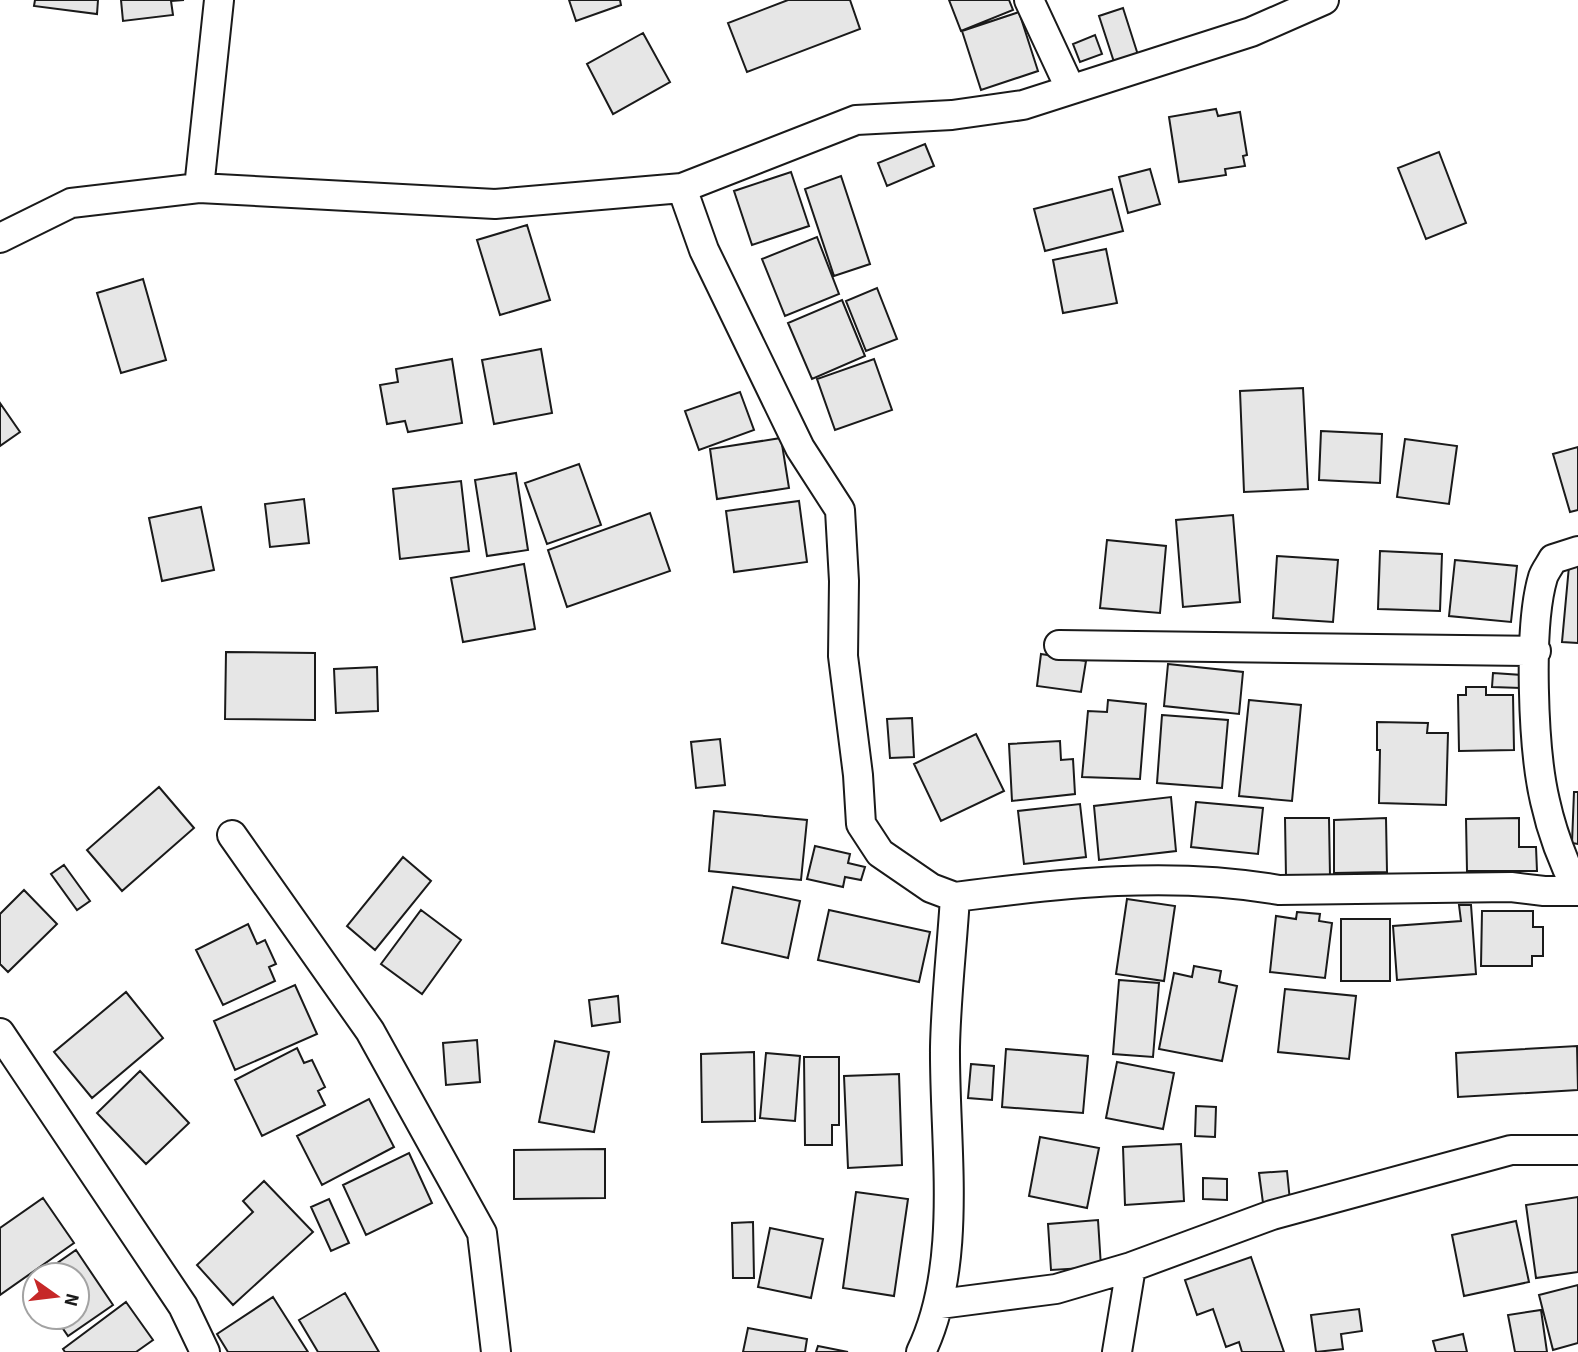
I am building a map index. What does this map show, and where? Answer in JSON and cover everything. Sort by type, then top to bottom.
[{"type":"street","points":[[199,188],[219,0]]},
{"type":"street","points":[[1029,0],[1070,88]]},
{"type":"street","points":[[0,238],[71,203],[199,188],[495,204],[682,188],[856,120],[952,115],[1023,105],[1251,32],[1324,0]]},
{"type":"street","points":[[682,188],[704,250],[800,448],[840,510],[844,581],[843,656],[858,775],[861,824],[880,853],[931,888],[955,897],[1063,883],[1131,881],[1247,884],[1279,890],[1511,887],[1575,879],[1545,801],[1536,754],[1536,651],[1543,576],[1553,559],[1578,551]]},
{"type":"street","points":[[1059,645],[1536,651]]},
{"type":"street","points":[[232,835],[370,1031],[482,1233],[496,1352]]},
{"type":"street","points":[[921,1352],[940,1304],[947,1232],[945,1042],[955,897]]},
{"type":"street","points":[[0,1033],[183,1306],[205,1352]]},
{"type":"street","points":[[940,1304],[1056,1289],[1131,1268],[1272,1214],[1511,1150],[1578,1150]]},
{"type":"street","points":[[1117,1352],[1131,1268]]},
{"type":"building","points":[[35,0],[98,0],[97,14],[34,6]]},
{"type":"building","points":[[121,0],[184,0],[171,1],[173,15],[123,21]]},
{"type":"building","points":[[569,0],[620,0],[621,5],[576,21]]},
{"type":"building","points":[[788,0],[850,0],[860,29],[747,72],[728,23]]},
{"type":"building","points":[[949,0],[1009,0],[1013,10],[961,31]]},
{"type":"building","points":[[1123,8],[1138,55],[1114,62],[1099,16]]},
{"type":"building","points":[[1019,12],[1038,71],[981,90],[962,31]]},
{"type":"building","points":[[643,33],[670,82],[613,114],[587,64]]},
{"type":"building","points":[[1095,35],[1102,54],[1080,62],[1073,44]]},
{"type":"building","points":[[1216,109],[1218,116],[1240,112],[1247,155],[1243,156],[1245,166],[1225,169],[1226,175],[1179,182],[1169,117]]},
{"type":"building","points":[[925,144],[934,166],[887,186],[878,163]]},
{"type":"building","points":[[1439,152],[1466,223],[1426,239],[1398,168]]},
{"type":"building","points":[[1150,169],[1160,204],[1128,213],[1119,177]]},
{"type":"building","points":[[791,172],[809,226],[752,245],[734,191]]},
{"type":"building","points":[[841,176],[870,264],[834,276],[805,189]]},
{"type":"building","points":[[1112,189],[1123,231],[1045,251],[1034,209]]},
{"type":"building","points":[[527,225],[550,300],[500,315],[477,240]]},
{"type":"building","points":[[817,237],[839,294],[785,316],[762,259]]},
{"type":"building","points":[[1106,249],[1117,303],[1063,313],[1053,260]]},
{"type":"building","points":[[143,279],[166,360],[121,373],[97,293]]},
{"type":"building","points":[[877,288],[897,339],[866,351],[846,301]]},
{"type":"building","points":[[842,300],[865,356],[812,379],[788,323]]},
{"type":"building","points":[[541,349],[552,413],[494,424],[482,360]]},
{"type":"building","points":[[452,359],[462,423],[408,432],[405,421],[387,424],[380,385],[398,382],[396,369]]},
{"type":"building","points":[[874,359],[892,410],[835,430],[817,379]]},
{"type":"building","points":[[1303,388],[1308,489],[1244,492],[1240,391]]},
{"type":"building","points":[[740,392],[754,430],[699,450],[685,411]]},
{"type":"building","points":[[0,403],[20,432],[0,446]]},
{"type":"building","points":[[1321,431],[1382,434],[1380,483],[1319,480]]},
{"type":"building","points":[[781,438],[789,488],[717,499],[710,449]]},
{"type":"building","points":[[1405,439],[1457,446],[1449,504],[1397,497]]},
{"type":"building","points":[[1578,447],[1578,510],[1570,512],[1553,454]]},
{"type":"building","points":[[579,464],[601,525],[547,544],[525,483]]},
{"type":"building","points":[[516,473],[528,550],[487,556],[475,480]]},
{"type":"building","points":[[461,481],[469,551],[400,559],[393,489]]},
{"type":"building","points":[[304,499],[309,543],[270,547],[265,504]]},
{"type":"building","points":[[799,501],[807,562],[734,572],[726,511]]},
{"type":"building","points":[[201,507],[214,570],[162,581],[149,518]]},
{"type":"building","points":[[650,513],[670,571],[567,607],[548,550]]},
{"type":"building","points":[[1233,515],[1240,602],[1183,607],[1176,520]]},
{"type":"building","points":[[1107,540],[1166,546],[1160,613],[1100,608]]},
{"type":"building","points":[[1380,551],[1442,554],[1440,611],[1378,609]]},
{"type":"building","points":[[1277,556],[1338,560],[1333,622],[1273,618]]},
{"type":"building","points":[[1455,560],[1517,566],[1511,622],[1449,616]]},
{"type":"building","points":[[524,564],[535,629],[463,642],[451,578]]},
{"type":"building","points":[[1569,566],[1578,567],[1578,643],[1562,642]]},
{"type":"building","points":[[226,652],[315,653],[315,720],[225,719]]},
{"type":"building","points":[[1041,654],[1086,661],[1081,692],[1037,686]]},
{"type":"building","points":[[1168,664],[1243,672],[1239,714],[1164,706]]},
{"type":"building","points":[[377,667],[378,711],[336,713],[334,669]]},
{"type":"building","points":[[1493,673],[1522,675],[1521,688],[1492,687]]},
{"type":"building","points":[[1466,687],[1486,687],[1486,695],[1513,695],[1514,750],[1459,751],[1458,695],[1466,695]]},
{"type":"building","points":[[1108,700],[1146,704],[1140,779],[1082,777],[1088,711],[1107,712]]},
{"type":"building","points":[[1249,700],[1301,705],[1292,801],[1239,796]]},
{"type":"building","points":[[1162,715],[1228,720],[1222,788],[1157,783]]},
{"type":"building","points":[[912,718],[914,757],[890,758],[887,719]]},
{"type":"building","points":[[1377,722],[1428,723],[1427,733],[1448,733],[1446,805],[1379,803],[1380,750],[1377,750]]},
{"type":"building","points":[[976,734],[1004,791],[941,821],[914,764]]},
{"type":"building","points":[[720,739],[725,785],[696,788],[691,742]]},
{"type":"building","points":[[1060,741],[1061,760],[1073,759],[1075,794],[1012,801],[1009,744]]},
{"type":"building","points":[[159,787],[194,828],[122,891],[87,850]]},
{"type":"building","points":[[1574,792],[1578,792],[1578,844],[1572,843]]},
{"type":"building","points":[[1171,797],[1176,851],[1099,860],[1094,806]]},
{"type":"building","points":[[1196,802],[1263,808],[1258,854],[1191,847]]},
{"type":"building","points":[[1080,804],[1086,857],[1024,864],[1018,811]]},
{"type":"building","points":[[714,811],[807,820],[801,880],[709,871]]},
{"type":"building","points":[[1285,818],[1329,818],[1330,876],[1286,877]]},
{"type":"building","points":[[1386,818],[1387,872],[1334,873],[1334,820]]},
{"type":"building","points":[[1519,818],[1519,847],[1536,847],[1537,871],[1467,871],[1466,819]]},
{"type":"building","points":[[815,846],[850,854],[848,863],[865,867],[861,880],[845,877],[843,887],[807,879]]},
{"type":"building","points":[[403,857],[431,881],[375,950],[347,926]]},
{"type":"building","points":[[64,865],[90,901],[77,910],[51,874]]},
{"type":"building","points":[[733,887],[800,901],[788,958],[722,943]]},
{"type":"building","points":[[24,890],[57,924],[8,972],[0,964],[0,914]]},
{"type":"building","points":[[1127,899],[1175,906],[1164,981],[1116,974]]},
{"type":"building","points":[[1459,905],[1471,905],[1476,974],[1397,980],[1393,926],[1461,921]]},
{"type":"building","points":[[421,910],[461,940],[422,994],[381,964]]},
{"type":"building","points":[[829,910],[930,932],[919,982],[818,960]]},
{"type":"building","points":[[1482,911],[1533,911],[1533,927],[1543,927],[1543,956],[1532,956],[1532,966],[1481,966]]},
{"type":"building","points":[[1297,912],[1320,914],[1319,921],[1332,923],[1325,978],[1270,972],[1276,916],[1296,919]]},
{"type":"building","points":[[1341,919],[1390,919],[1390,981],[1341,981]]},
{"type":"building","points":[[248,924],[257,944],[265,940],[276,964],[269,967],[275,981],[223,1005],[196,950]]},
{"type":"building","points":[[1194,966],[1221,971],[1219,982],[1237,986],[1222,1061],[1159,1049],[1174,973],[1192,977]]},
{"type":"building","points":[[1119,980],[1159,983],[1153,1057],[1113,1054]]},
{"type":"building","points":[[295,985],[317,1034],[235,1070],[214,1021]]},
{"type":"building","points":[[1285,989],[1356,996],[1349,1059],[1278,1052]]},
{"type":"building","points":[[126,992],[163,1038],[92,1098],[54,1052]]},
{"type":"building","points":[[618,996],[620,1022],[592,1026],[589,1000]]},
{"type":"building","points":[[477,1040],[480,1082],[446,1085],[443,1043]]},
{"type":"building","points":[[555,1041],[609,1052],[594,1132],[539,1122]]},
{"type":"building","points":[[1577,1046],[1578,1090],[1458,1097],[1456,1053]]},
{"type":"building","points":[[297,1048],[304,1063],[312,1060],[325,1087],[318,1091],[325,1105],[262,1136],[235,1080]]},
{"type":"building","points":[[1006,1049],[1088,1056],[1083,1113],[1002,1107]]},
{"type":"building","points":[[754,1052],[755,1121],[702,1122],[701,1054]]},
{"type":"building","points":[[766,1053],[800,1056],[795,1121],[760,1118]]},
{"type":"building","points":[[804,1057],[839,1057],[839,1125],[832,1125],[832,1145],[805,1145]]},
{"type":"building","points":[[1117,1062],[1174,1073],[1163,1129],[1106,1118]]},
{"type":"building","points":[[971,1064],[994,1066],[992,1100],[968,1098]]},
{"type":"building","points":[[140,1071],[189,1123],[146,1164],[97,1113]]},
{"type":"building","points":[[899,1074],[902,1165],[848,1168],[844,1076]]},
{"type":"building","points":[[369,1099],[394,1147],[322,1185],[297,1136]]},
{"type":"building","points":[[1196,1106],[1216,1107],[1215,1137],[1195,1136]]},
{"type":"building","points":[[1040,1137],[1099,1148],[1087,1208],[1029,1196]]},
{"type":"building","points":[[1181,1144],[1184,1201],[1125,1205],[1123,1147]]},
{"type":"building","points":[[605,1149],[605,1198],[514,1199],[514,1150]]},
{"type":"building","points":[[409,1153],[432,1203],[366,1235],[343,1185]]},
{"type":"building","points":[[1287,1171],[1290,1201],[1263,1203],[1259,1173]]},
{"type":"building","points":[[1203,1178],[1227,1179],[1227,1200],[1203,1199]]},
{"type":"building","points":[[264,1181],[313,1232],[233,1305],[197,1265],[253,1212],[243,1201]]},
{"type":"building","points":[[856,1192],[908,1199],[894,1296],[843,1288]]},
{"type":"building","points":[[1578,1197],[1578,1272],[1536,1278],[1526,1205]]},
{"type":"building","points":[[43,1198],[74,1243],[48,1261],[21,1261],[21,1280],[0,1295],[0,1228]]},
{"type":"building","points":[[329,1199],[349,1243],[331,1251],[311,1207]]},
{"type":"building","points":[[1098,1220],[1101,1267],[1051,1270],[1048,1224]]},
{"type":"building","points":[[1516,1221],[1529,1282],[1464,1296],[1452,1235]]},
{"type":"building","points":[[753,1222],[754,1278],[733,1278],[732,1223]]},
{"type":"building","points":[[770,1228],[823,1239],[811,1298],[758,1287]]},
{"type":"building","points":[[76,1250],[83,1261],[60,1261]]},
{"type":"building","points":[[1251,1257],[1284,1352],[1242,1352],[1239,1342],[1226,1347],[1213,1309],[1197,1315],[1185,1280]]},
{"type":"building","points":[[91,1272],[113,1305],[91,1320]]},
{"type":"building","points":[[1578,1285],[1578,1343],[1553,1350],[1539,1295]]},
{"type":"building","points":[[345,1293],[379,1352],[318,1352],[299,1320]]},
{"type":"building","points":[[273,1297],[308,1352],[228,1352],[217,1334]]},
{"type":"building","points":[[126,1302],[153,1340],[136,1352],[65,1352],[63,1349],[91,1331],[91,1328]]},
{"type":"building","points":[[1359,1309],[1362,1331],[1341,1334],[1343,1349],[1316,1352],[1311,1315]]},
{"type":"building","points":[[1541,1310],[1547,1352],[1515,1352],[1508,1315]]},
{"type":"building","points":[[748,1328],[807,1339],[805,1352],[743,1352]]},
{"type":"building","points":[[1463,1334],[1467,1352],[1436,1352],[1433,1341]]},
{"type":"building","points":[[818,1346],[848,1352],[816,1352]]}]
